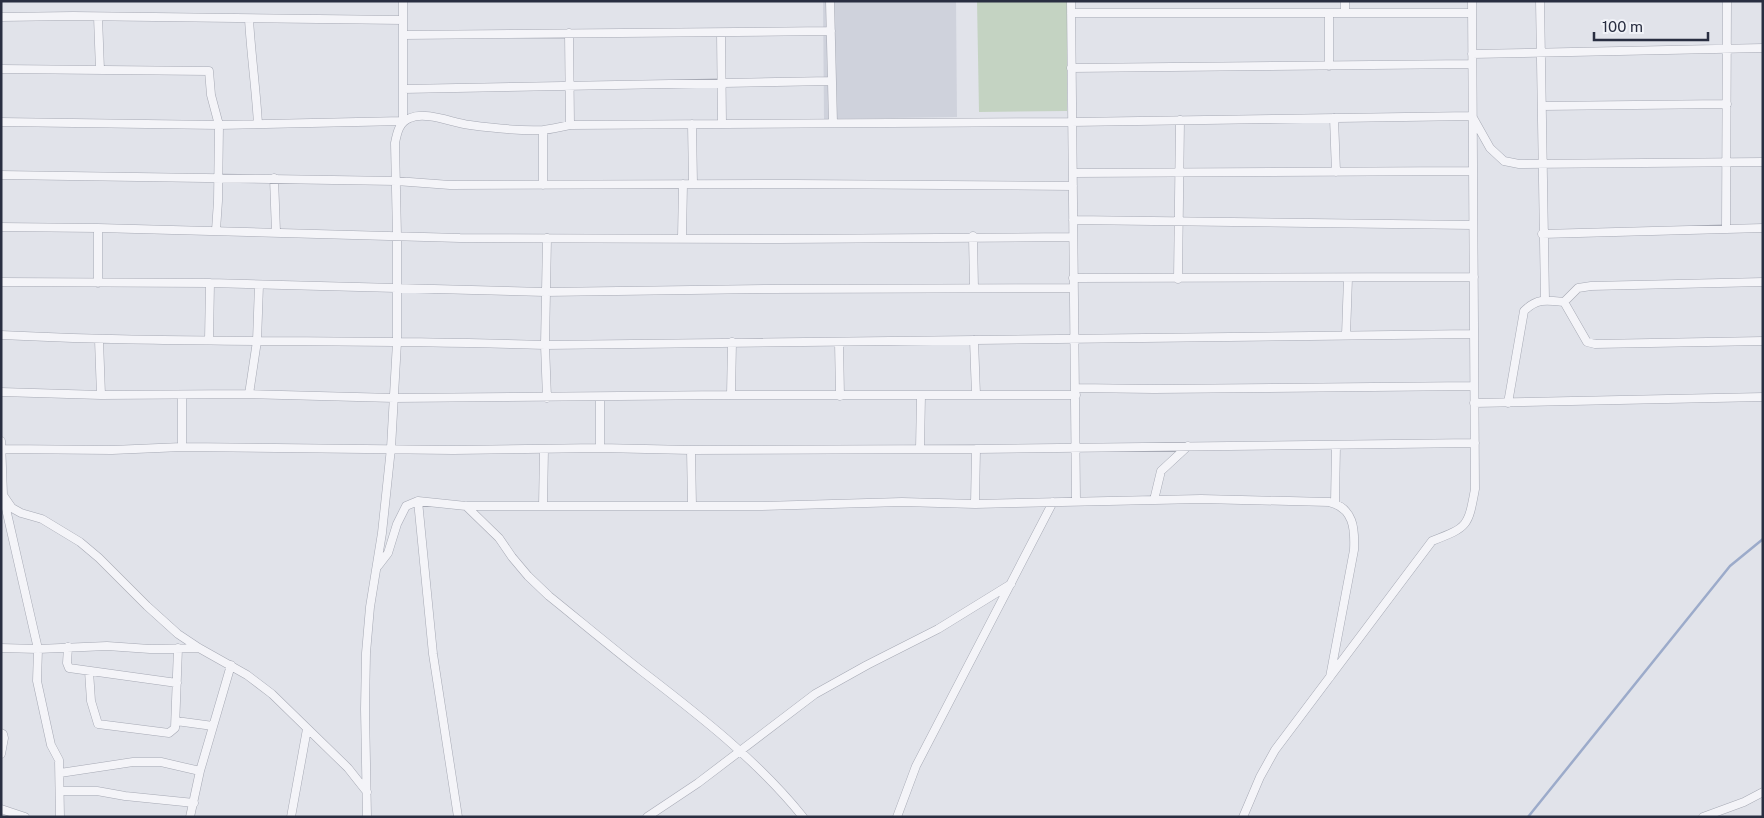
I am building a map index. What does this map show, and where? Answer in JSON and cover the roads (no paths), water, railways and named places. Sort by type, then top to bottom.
[{"type":"street","points":[[367,817],[366,653],[370,607],[377,568],[392,448],[397,342],[398,236],[395,143],[397,132],[403,121],[403,1]]},
{"type":"street","points":[[830,1],[833,123]]},
{"type":"street","points":[[1072,1],[1076,502]]},
{"type":"street","points":[[1345,1],[1345,13]]},
{"type":"street","points":[[1243,817],[1260,777],[1275,750],[1330,677],[1432,542],[1460,530],[1470,516],[1475,489],[1472,1]]},
{"type":"street","points":[[1540,1],[1545,300]]},
{"type":"street","points":[[1726,229],[1727,1]]},
{"type":"street","points":[[1072,13],[1472,13]]},
{"type":"street","points":[[1329,13],[1329,66]]},
{"type":"street","points":[[1,17],[403,20]]},
{"type":"street","points":[[98,17],[100,70]]},
{"type":"street","points":[[249,19],[258,124]]},
{"type":"street","points":[[403,35],[831,31]]},
{"type":"street","points":[[721,33],[722,124]]},
{"type":"street","points":[[569,34],[570,125]]},
{"type":"street","points":[[1472,54],[1763,48]]},
{"type":"street","points":[[1072,68],[1472,64]]},
{"type":"street","points":[[1,69],[209,71],[211,94],[219,125],[216,230]]},
{"type":"street","points":[[403,89],[831,81]]},
{"type":"street","points":[[1542,106],[1727,104]]},
{"type":"street","points":[[1,122],[219,125],[403,121],[411,117],[420,116],[455,121],[468,125],[543,130],[570,125],[1072,122],[1472,116]]},
{"type":"street","points":[[1472,116],[1490,148],[1504,161],[1519,164],[1763,162]]},
{"type":"street","points":[[1334,118],[1336,172]]},
{"type":"street","points":[[1178,278],[1180,120]]},
{"type":"street","points":[[692,124],[693,184]]},
{"type":"street","points":[[543,130],[543,185]]},
{"type":"street","points":[[1073,173],[1473,171]]},
{"type":"street","points":[[1,175],[274,178],[396,181],[450,185],[1073,186]]},
{"type":"street","points":[[274,178],[276,232]]},
{"type":"street","points":[[682,238],[683,184]]},
{"type":"street","points":[[1073,220],[1473,225]]},
{"type":"street","points":[[1,227],[546,238],[1073,237]]},
{"type":"street","points":[[98,228],[98,283]]},
{"type":"street","points":[[1543,234],[1763,228]]},
{"type":"street","points":[[973,236],[974,288]]},
{"type":"street","points":[[546,238],[545,345],[547,398]]},
{"type":"street","points":[[1073,278],[1474,277]]},
{"type":"street","points":[[1346,335],[1348,278]]},
{"type":"street","points":[[1,282],[210,283],[545,292],[1073,288]]},
{"type":"street","points":[[1564,302],[1578,288],[1591,286],[1763,282]]},
{"type":"street","points":[[209,340],[210,283]]},
{"type":"street","points":[[249,394],[257,341],[259,285]]},
{"type":"street","points":[[1508,403],[1524,311],[1532,303],[1545,300],[1564,302]]},
{"type":"street","points":[[1564,302],[1587,342],[1595,344],[1763,341]]},
{"type":"street","points":[[1,335],[99,340],[545,345],[1474,334]]},
{"type":"street","points":[[99,340],[101,395]]},
{"type":"street","points":[[974,340],[976,395]]},
{"type":"street","points":[[731,395],[732,342]]},
{"type":"street","points":[[839,342],[840,396]]},
{"type":"street","points":[[1,392],[101,395],[249,394],[394,398],[547,398],[731,395],[976,395],[1154,389],[1474,386]]},
{"type":"street","points":[[182,395],[182,446]]},
{"type":"street","points":[[920,449],[921,395]]},
{"type":"street","points":[[600,397],[600,448]]},
{"type":"street","points":[[1474,403],[1763,397]]},
{"type":"street","points":[[1,441],[4,515],[38,649],[37,682],[51,745],[59,760],[60,817]]},
{"type":"street","points":[[2,449],[112,450],[182,446],[976,450],[1076,447],[1475,443]]},
{"type":"street","points":[[1335,503],[1336,445]]},
{"type":"street","points":[[1154,500],[1161,471],[1188,446]]},
{"type":"street","points":[[543,506],[544,449]]},
{"type":"street","points":[[692,450],[692,506]]},
{"type":"street","points":[[976,450],[976,504]]},
{"type":"street","points":[[3,495],[14,509],[42,519],[59,528],[99,558],[178,634],[231,665],[272,694],[348,768],[367,792]]},
{"type":"street","points":[[377,568],[388,553],[406,506],[418,501],[466,506],[692,506],[902,502],[976,504],[1154,500],[1307,501],[1335,503],[1340,504],[1351,519],[1354,530],[1354,550],[1330,677]]},
{"type":"street","points":[[418,501],[433,654],[458,817]]},
{"type":"street","points":[[897,817],[916,766],[1054,502]]},
{"type":"street","points":[[466,506],[500,538],[512,557],[528,576],[549,596],[696,713],[740,751],[803,817]]},
{"type":"street","points":[[647,817],[698,783],[815,694],[866,665],[938,629],[1010,584]]},
{"type":"street","points":[[1,648],[38,649],[107,646],[199,648]]},
{"type":"street","points":[[68,647],[67,666],[177,683]]},
{"type":"street","points":[[90,671],[91,701],[98,724],[170,733],[175,730],[176,721],[178,648]]},
{"type":"street","points":[[190,817],[200,771],[231,665]]},
{"type":"street","points":[[176,721],[213,726]]},
{"type":"street","points":[[291,817],[307,728]]},
{"type":"street","points":[[1,733],[4,738],[1,754]]},
{"type":"street","points":[[60,773],[133,762],[161,762],[200,771]]},
{"type":"street","points":[[60,791],[90,791],[194,803]]},
{"type":"street","points":[[1703,817],[1763,792]]},
{"type":"street","points":[[1,809],[25,817]]},
{"type":"waterway","points":[[1528,817],[1730,566],[1763,539]]}]
